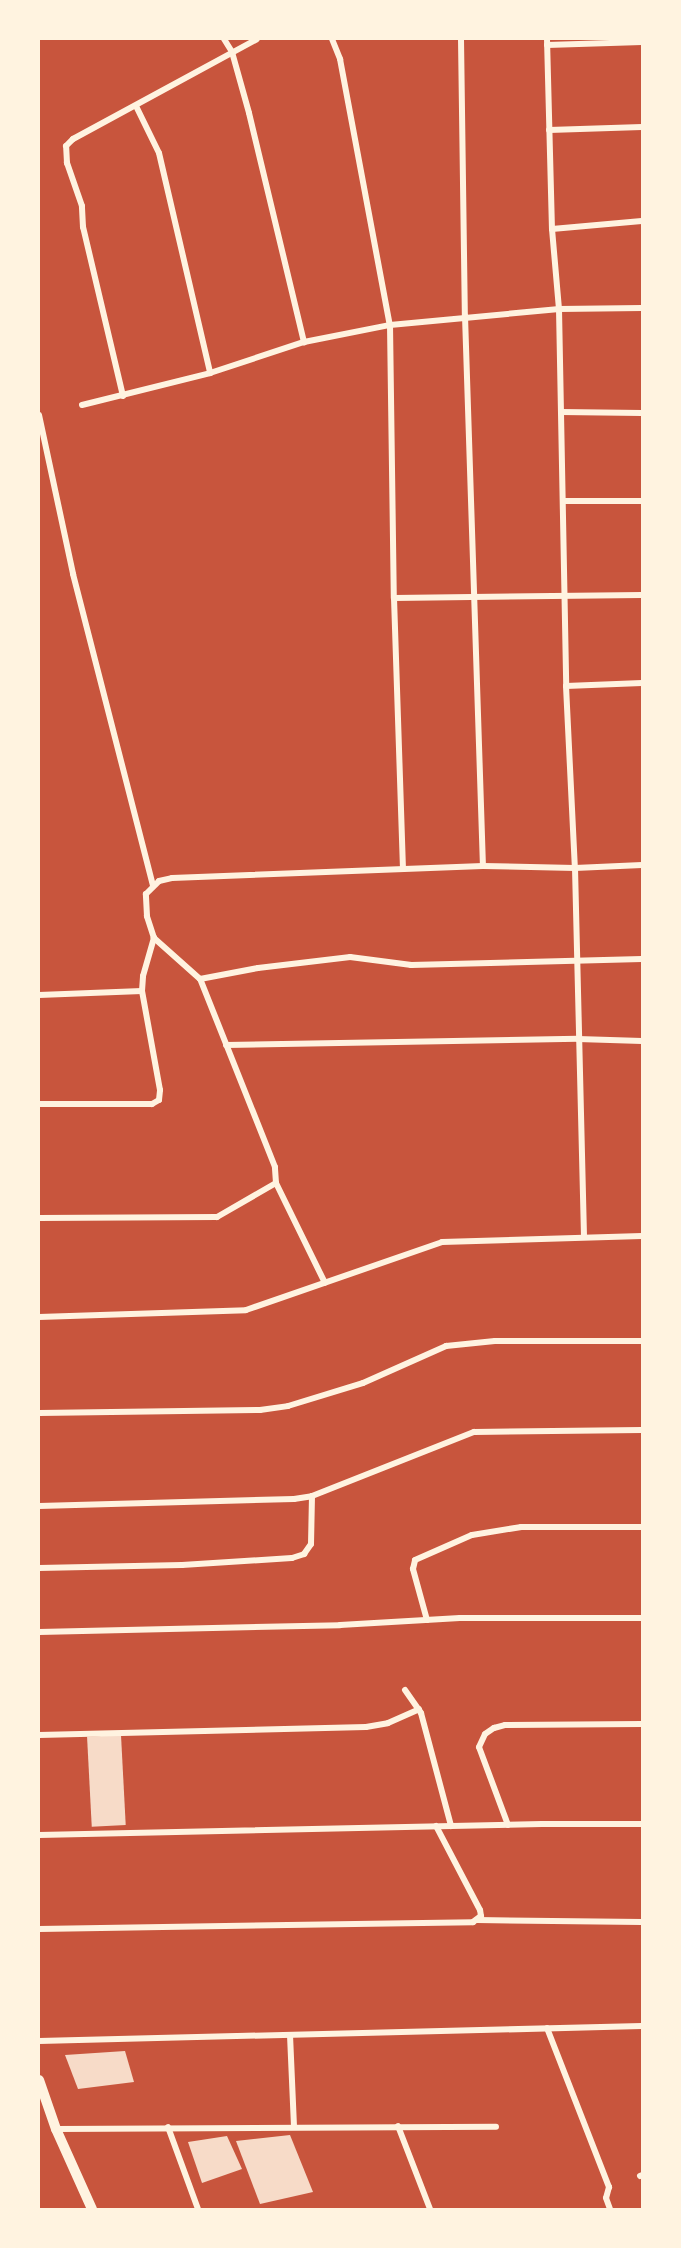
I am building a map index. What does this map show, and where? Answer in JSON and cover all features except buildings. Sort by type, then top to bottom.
[{"type":"street","points":[[224,39],[232,52],[249,113],[304,342]]},
{"type":"street","points":[[123,396],[83,227],[82,206],[65,153],[66,146],[73,139],[257,39]]},
{"type":"street","points":[[332,39],[340,59],[390,325],[394,598],[403,869]]},
{"type":"street","points":[[460,39],[465,316],[483,866]]},
{"type":"street","points":[[584,1237],[575,868],[566,686],[559,309],[552,229],[547,42],[642,42]]},
{"type":"street","points":[[136,106],[159,153],[210,373]]},
{"type":"street","points":[[549,130],[642,127]]},
{"type":"street","points":[[552,229],[642,221]]},
{"type":"street","points":[[82,405],[210,373],[304,342],[390,325],[465,316],[559,309],[642,308]]},
{"type":"street","points":[[561,412],[642,413]]},
{"type":"street","points":[[39,415],[73,574],[153,885]]},
{"type":"street","points":[[563,501],[642,501]]},
{"type":"street","points":[[394,598],[642,595]]},
{"type":"street","points":[[566,686],[642,683]]},
{"type":"street","points":[[39,1104],[152,1104],[159,1100],[160,1090],[142,991],[143,976],[154,938],[145,903],[146,894],[153,885],[172,878],[483,866],[575,868],[642,865]]},
{"type":"street","points":[[154,938],[200,979],[275,1167],[276,1183],[325,1283]]},
{"type":"street","points":[[200,979],[258,968],[350,957],[411,964],[642,958]]},
{"type":"street","points":[[39,994],[142,991]]},
{"type":"street","points":[[226,1045],[578,1039],[642,1041]]},
{"type":"street","points":[[39,1218],[217,1217],[276,1183]]},
{"type":"street","points":[[39,1317],[246,1310],[442,1242],[642,1236]]},
{"type":"street","points":[[39,1413],[260,1410],[288,1406],[363,1383],[446,1346],[495,1341],[642,1341]]},
{"type":"street","points":[[39,1506],[294,1499],[312,1496],[474,1432],[642,1430]]},
{"type":"street","points":[[39,1568],[182,1565],[292,1558],[304,1554],[311,1544],[312,1496]]},
{"type":"street","points":[[427,1620],[413,1569],[415,1560],[453,1543],[491,1530],[521,1527],[642,1527]]},
{"type":"street","points":[[39,1632],[340,1625],[427,1620],[642,1618]]},
{"type":"street","points":[[405,1690],[419,1709],[451,1826]]},
{"type":"street","points":[[39,1735],[366,1727],[388,1723],[419,1709]]},
{"type":"street","points":[[507,1825],[479,1747],[485,1734],[494,1728],[506,1725],[642,1724]]},
{"type":"street","points":[[39,1835],[642,1824]]},
{"type":"street","points":[[436,1826],[480,1910],[481,1916],[477,1920]]},
{"type":"street","points":[[39,1929],[477,1920],[642,1922]]},
{"type":"street","points":[[39,2041],[642,2026]]},
{"type":"street","points":[[547,2028],[609,2187],[606,2198],[610,2209]]},
{"type":"street","points":[[290,2035],[294,2126]]},
{"type":"street","points":[[39,2080],[56,2129],[92,2209]]},
{"type":"street","points":[[56,2129],[294,2126],[496,2127]]},
{"type":"street","points":[[398,2126],[430,2209]]},
{"type":"street","points":[[168,2127],[198,2209]]}]
